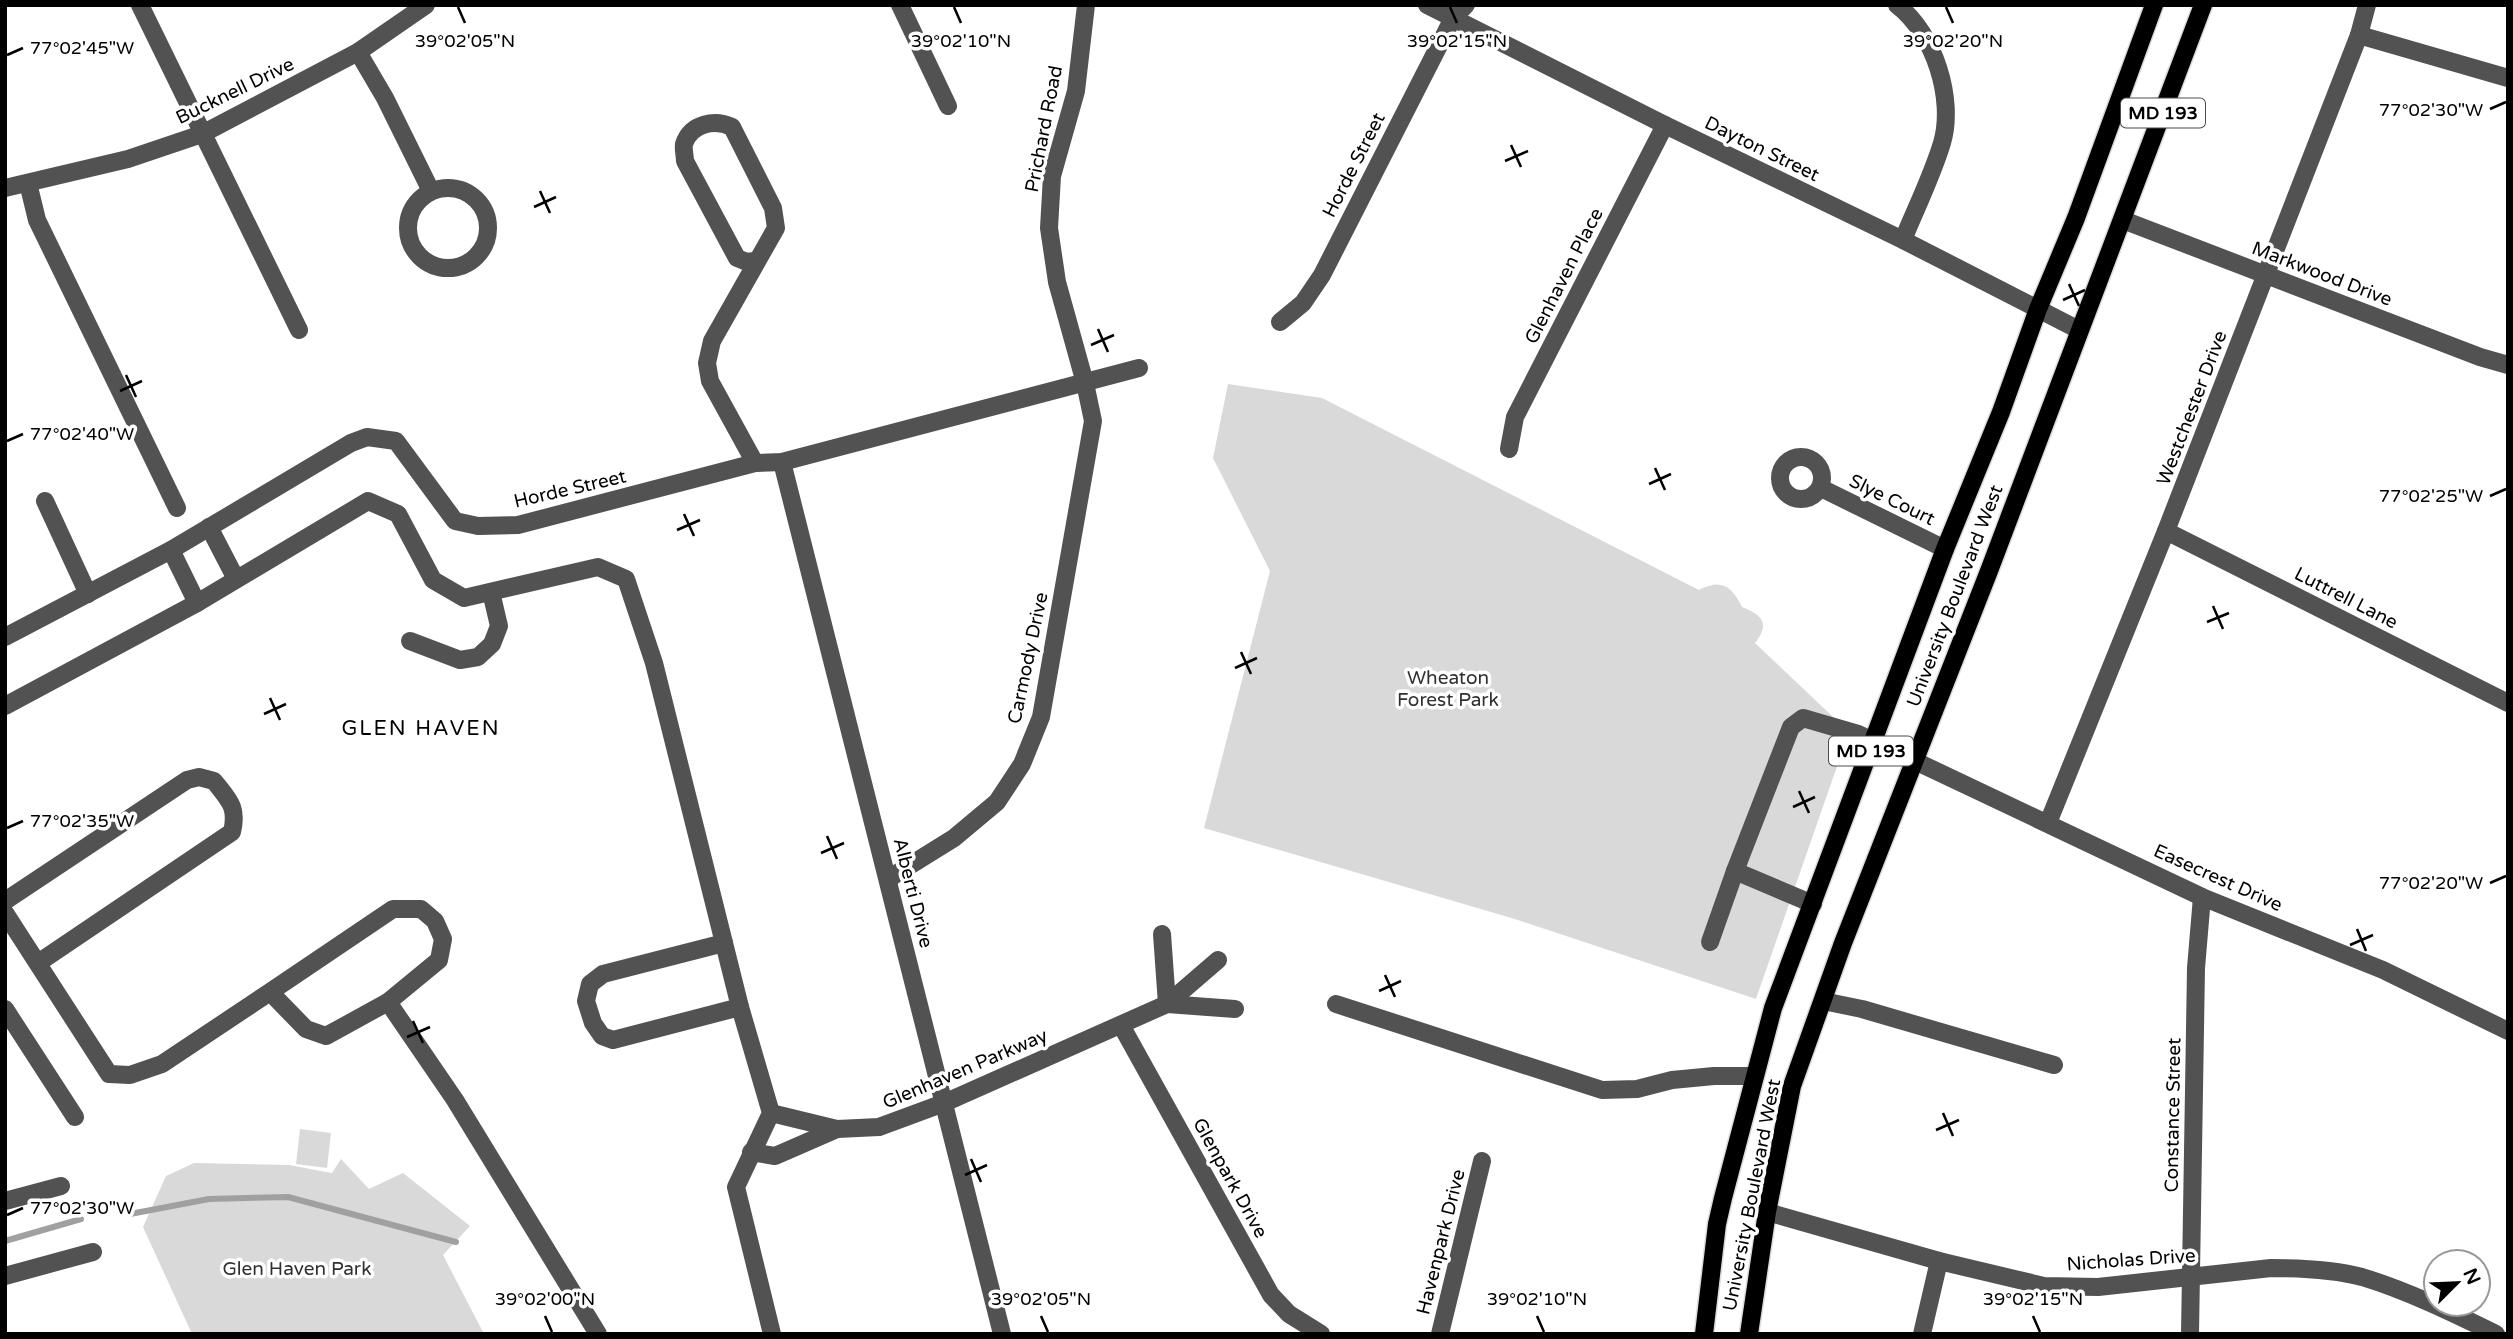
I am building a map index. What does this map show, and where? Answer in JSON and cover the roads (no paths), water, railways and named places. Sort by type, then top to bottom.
[{"type":"main road","name":"University Boulevard West","points":[[1704,1334],[1717,1224],[1773,1008],[1875,742],[1945,549],[2076,218],[2154,5]]},
{"type":"main road","name":"University Boulevard West","points":[[1749,1334],[1767,1212],[1792,1086],[1913,760],[1989,571],[2203,5]]},
{"type":"street","points":[[140,5],[299,330]]},
{"type":"street","points":[[900,5],[948,106]]},
{"type":"street","name":"Prichard Road","points":[[1085,383],[1057,282],[1049,228],[1052,176],[1076,91],[1086,5]]},
{"type":"street","name":"Dayton Street","points":[[1427,5],[1459,11],[1665,125],[1903,240],[2079,330]]},
{"type":"street","points":[[1897,5],[1926,37],[1937,59],[1946,113],[1942,142],[1903,240]]},
{"type":"street","name":"Westchester Drive","points":[[2048,823],[2266,276],[2359,35],[2367,5]]},
{"type":"street","name":"Bucknell Drive","points":[[5,188],[128,159],[202,134],[358,52],[417,8]]},
{"type":"street","name":"Horde Street","points":[[1280,322],[1303,303],[1322,275],[1459,11]]},
{"type":"street","points":[[2359,35],[2508,78]]},
{"type":"street","points":[[358,52],[385,98],[430,191]]},
{"type":"street","points":[[755,463],[710,381],[707,363],[712,341],[758,260],[776,228],[773,208],[732,127],[720,122],[704,124],[692,132],[684,146],[685,161],[737,258],[747,262],[758,260]]},
{"type":"street","name":"Glenhaven Place","points":[[1509,449],[1515,417],[1665,125]]},
{"type":"street","points":[[28,183],[37,220],[192,537]]},
{"type":"street","points":[[446,188],[461,190],[475,197],[485,210],[488,225],[486,241],[479,254],[466,264],[451,268],[435,266],[422,258],[412,245],[408,230],[410,215],[418,201],[430,191],[446,188]]},
{"type":"street","name":"Markwood Drive","points":[[2123,220],[2480,357],[2508,365]]},
{"type":"street","name":"Horde Street","points":[[5,637],[171,550],[351,443],[367,437],[396,441],[455,522],[478,526],[518,525],[755,463],[782,462],[1139,368]]},
{"type":"street","name":"Carmody Drive","points":[[888,879],[954,838],[998,802],[1022,765],[1041,717],[1093,421],[1085,383]]},
{"type":"street","name":"Alberti Drive","points":[[782,462],[1002,1334]]},
{"type":"street","name":"Slye Court","points":[[1821,488],[1945,549]]},
{"type":"street","points":[[45,501],[88,594]]},
{"type":"street","points":[[5,706],[197,603],[368,501],[398,514],[433,580],[464,598],[598,567],[626,579],[654,663],[740,1007],[771,1113],[736,1187],[772,1334]]},
{"type":"street","points":[[209,527],[236,579]]},
{"type":"street","name":"Luttrell Lane","points":[[2166,531],[2508,703]]},
{"type":"street","points":[[171,550],[197,603]]},
{"type":"street","points":[[410,640],[460,660],[478,657],[492,644],[499,626],[491,592]]},
{"type":"street","name":"Easecrest Drive","points":[[1735,871],[1791,727],[1803,718],[1858,734],[2202,897],[2383,970],[2508,1031]]},
{"type":"street","points":[[5,901],[187,780],[199,777],[214,781],[232,804],[235,818],[232,832],[38,963]]},
{"type":"street","points":[[1710,942],[1735,871],[1813,904]]},
{"type":"street","name":"Constance Street","points":[[2190,1334],[2196,968],[2202,897]]},
{"type":"street","points":[[5,913],[109,1074],[130,1075],[162,1064],[393,909],[421,909],[435,921],[443,939],[439,960],[388,1002],[326,1036],[306,1030],[270,992]]},
{"type":"street","points":[[1162,934],[1167,1004]]},
{"type":"street","points":[[724,943],[603,974],[590,984],[586,1002],[593,1023],[602,1036],[613,1040],[740,1007]]},
{"type":"street","points":[[1167,1004],[1218,960]]},
{"type":"street","points":[[1823,1000],[2054,1065]]},
{"type":"street","points":[[388,1002],[455,1100],[598,1334]]},
{"type":"street","points":[[1167,1004],[1235,1009]]},
{"type":"street","name":"Glenhaven Parkway","points":[[771,1113],[837,1129],[879,1127],[944,1104],[1167,1004]]},
{"type":"street","points":[[1336,1004],[1602,1090],[1637,1089],[1693,1078],[1754,1076]]},
{"type":"street","points":[[5,1009],[75,1116]]},
{"type":"street","name":"Glenpark Drive","points":[[1121,1025],[1271,1295],[1289,1314],[1321,1334]]},
{"type":"street","points":[[751,1152],[775,1156],[837,1129]]},
{"type":"street","name":"Havenpark Drive","points":[[1440,1334],[1482,1161]]},
{"type":"street","points":[[5,1201],[61,1186]]},
{"type":"street","name":"Nicholas Drive","points":[[1767,1212],[1939,1261],[2045,1286],[2098,1287],[2271,1268],[2300,1268],[2361,1277],[2448,1310],[2496,1334]]},
{"type":"street","points":[[5,1276],[93,1252]]},
{"type":"street","points":[[1922,1334],[1939,1261]]},
{"type":"waterway","points":[[130,1214],[209,1199],[288,1197],[456,1242]]},
{"type":"waterway","points":[[5,1241],[81,1219]]},
{"type":"district","name":"GLEN HAVEN","points":[[421,728]]},
{"type":"park label","name":"Wheaton Forest Park","points":[[1448,689]]},
{"type":"park label","name":"Glen Haven Park","points":[[297,1269]]}]
